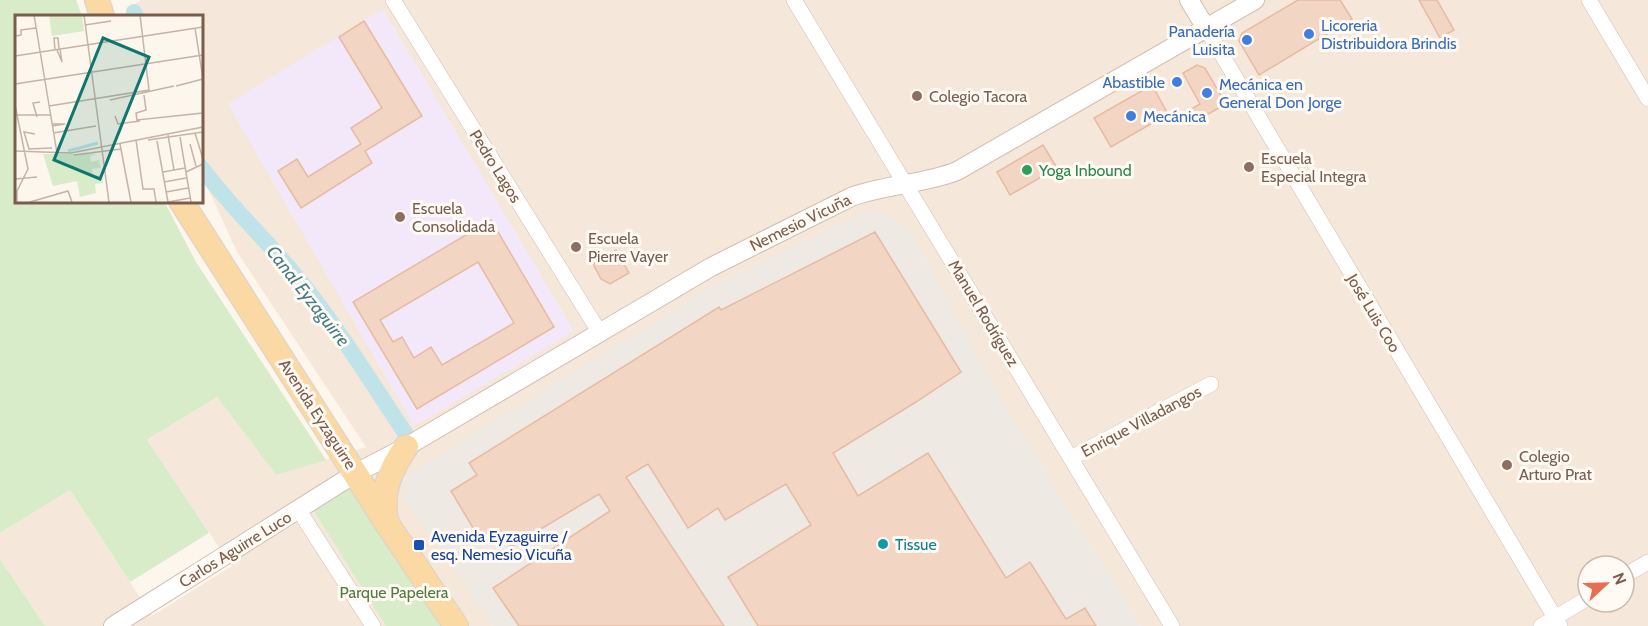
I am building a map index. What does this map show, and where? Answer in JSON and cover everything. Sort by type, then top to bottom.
[{"type":"main road","points":[[97,0],[102,15]]},
{"type":"main road","name":"Avenida Eyzaguirre","points":[[182,202],[386,522],[456,626]]},
{"type":"main road","points":[[386,522],[384,510],[386,487],[394,466],[406,447]]},
{"type":"street","name":"Pedro Lagos","points":[[393,0],[600,333]]},
{"type":"street","name":"Manuel Rodríguez","points":[[794,0],[1172,626]]},
{"type":"street","name":"José Luis Coo","points":[[1189,0],[1557,622]]},
{"type":"street","name":"Nemesio Vicuña","points":[[356,473],[406,447],[711,267],[871,189],[936,178],[966,166],[1255,0]]},
{"type":"street","points":[[1589,0],[1648,99]]},
{"type":"street","name":"Enrique Villadangos","points":[[1071,458],[1211,384]]},
{"type":"street","name":"Carlos Aguirre Luco","points":[[113,626],[356,473]]},
{"type":"street","points":[[298,509],[373,626]]},
{"type":"street","points":[[1540,626],[1557,622],[1576,607]]},
{"type":"shaded area","points":[[141,0],[1648,0],[1648,626],[1141,626],[1002,402],[909,229],[395,484],[493,626],[45,626],[0,559],[0,533],[70,490],[152,616],[232,566],[146,441],[217,397],[276,475],[366,447],[237,252],[202,175],[202,15],[129,15],[126,9]]},
{"type":"shaded area","name":"Escuela Consolidada","points":[[383,9],[574,331],[414,426],[228,104]]},
{"type":"shaded area","points":[[869,210],[888,215],[909,229],[1002,402],[1141,626],[493,626],[394,484],[723,280]]},
{"type":"green space","points":[[0,0],[76,0],[82,15],[15,15],[15,202],[165,202],[196,262],[326,460],[276,475],[217,397],[147,440],[209,533],[130,582],[70,490],[0,533]]},
{"type":"green space","name":"Parque Papelera","points":[[356,485],[446,626],[386,626],[314,511]]},
{"type":"green space","points":[[0,559],[45,626],[0,626]]},
{"type":"building","points":[[1298,0],[1340,0],[1352,19],[1259,75],[1239,41],[1242,33]]},
{"type":"building","points":[[1419,0],[1437,0],[1454,30],[1440,38]]},
{"type":"building","points":[[364,21],[422,116],[365,151],[372,163],[301,208],[278,171],[297,159],[308,177],[361,144],[351,128],[382,108],[339,37]]},
{"type":"building","name":"Mecánica en General Don Jorge","points":[[1197,65],[1205,68],[1226,104],[1189,125],[1183,114],[1200,104],[1183,73]]},
{"type":"building","name":"Mecánica","points":[[1152,85],[1168,114],[1111,147],[1094,118]]},
{"type":"building","name":"Yoga Inbound","points":[[1043,145],[1057,168],[1010,195],[997,172]]},
{"type":"building","points":[[491,220],[554,327],[417,409],[353,302]],"holes":[[[478,262],[514,323],[442,365],[431,347],[414,358],[402,337],[393,342],[380,320]]]},
{"type":"building","points":[[875,232],[961,372],[833,453],[858,496],[928,453],[1006,578],[1030,562],[1066,619],[1085,608],[1096,626],[758,626],[728,577],[811,525],[786,484],[725,520],[718,508],[688,528],[648,464],[626,477],[724,626],[519,626],[493,588],[610,511],[599,494],[511,547],[501,531],[482,543],[451,491],[477,475],[469,463],[719,307],[721,310]]},
{"type":"building","points":[[616,250],[629,273],[610,284],[601,279],[593,264]]},
{"type":"waterway","name":"Canal Eyzaguirre","points":[[202,168],[314,299],[405,433]]},
{"type":"place","name":"Licoreria Distribuidora Brindis","points":[[1309,34]]},
{"type":"place","name":"Panadería Luisita","points":[[1247,40]]},
{"type":"place","name":"Abastible","points":[[1177,82]]},
{"type":"place","name":"Mecánica en General Don Jorge","points":[[1207,93]]},
{"type":"place","name":"Colegio Tacora","points":[[917,96]]},
{"type":"place","name":"Mecánica","points":[[1131,116]]},
{"type":"place","name":"Escuela Especial Integra","points":[[1249,167]]},
{"type":"place","name":"Yoga Inbound","points":[[1027,170]]},
{"type":"place","name":"Escuela Consolidada","points":[[400,217]]},
{"type":"place","name":"Escuela Pierre Vayer","points":[[576,247]]},
{"type":"place","name":"Colegio Arturo Prat","points":[[1507,465]]},
{"type":"place","name":"Tissue","points":[[883,544]]},
{"type":"place","name":"Avenida Eyzaguirre / esq. Nemesio Vicuña","points":[[419,545]]}]
